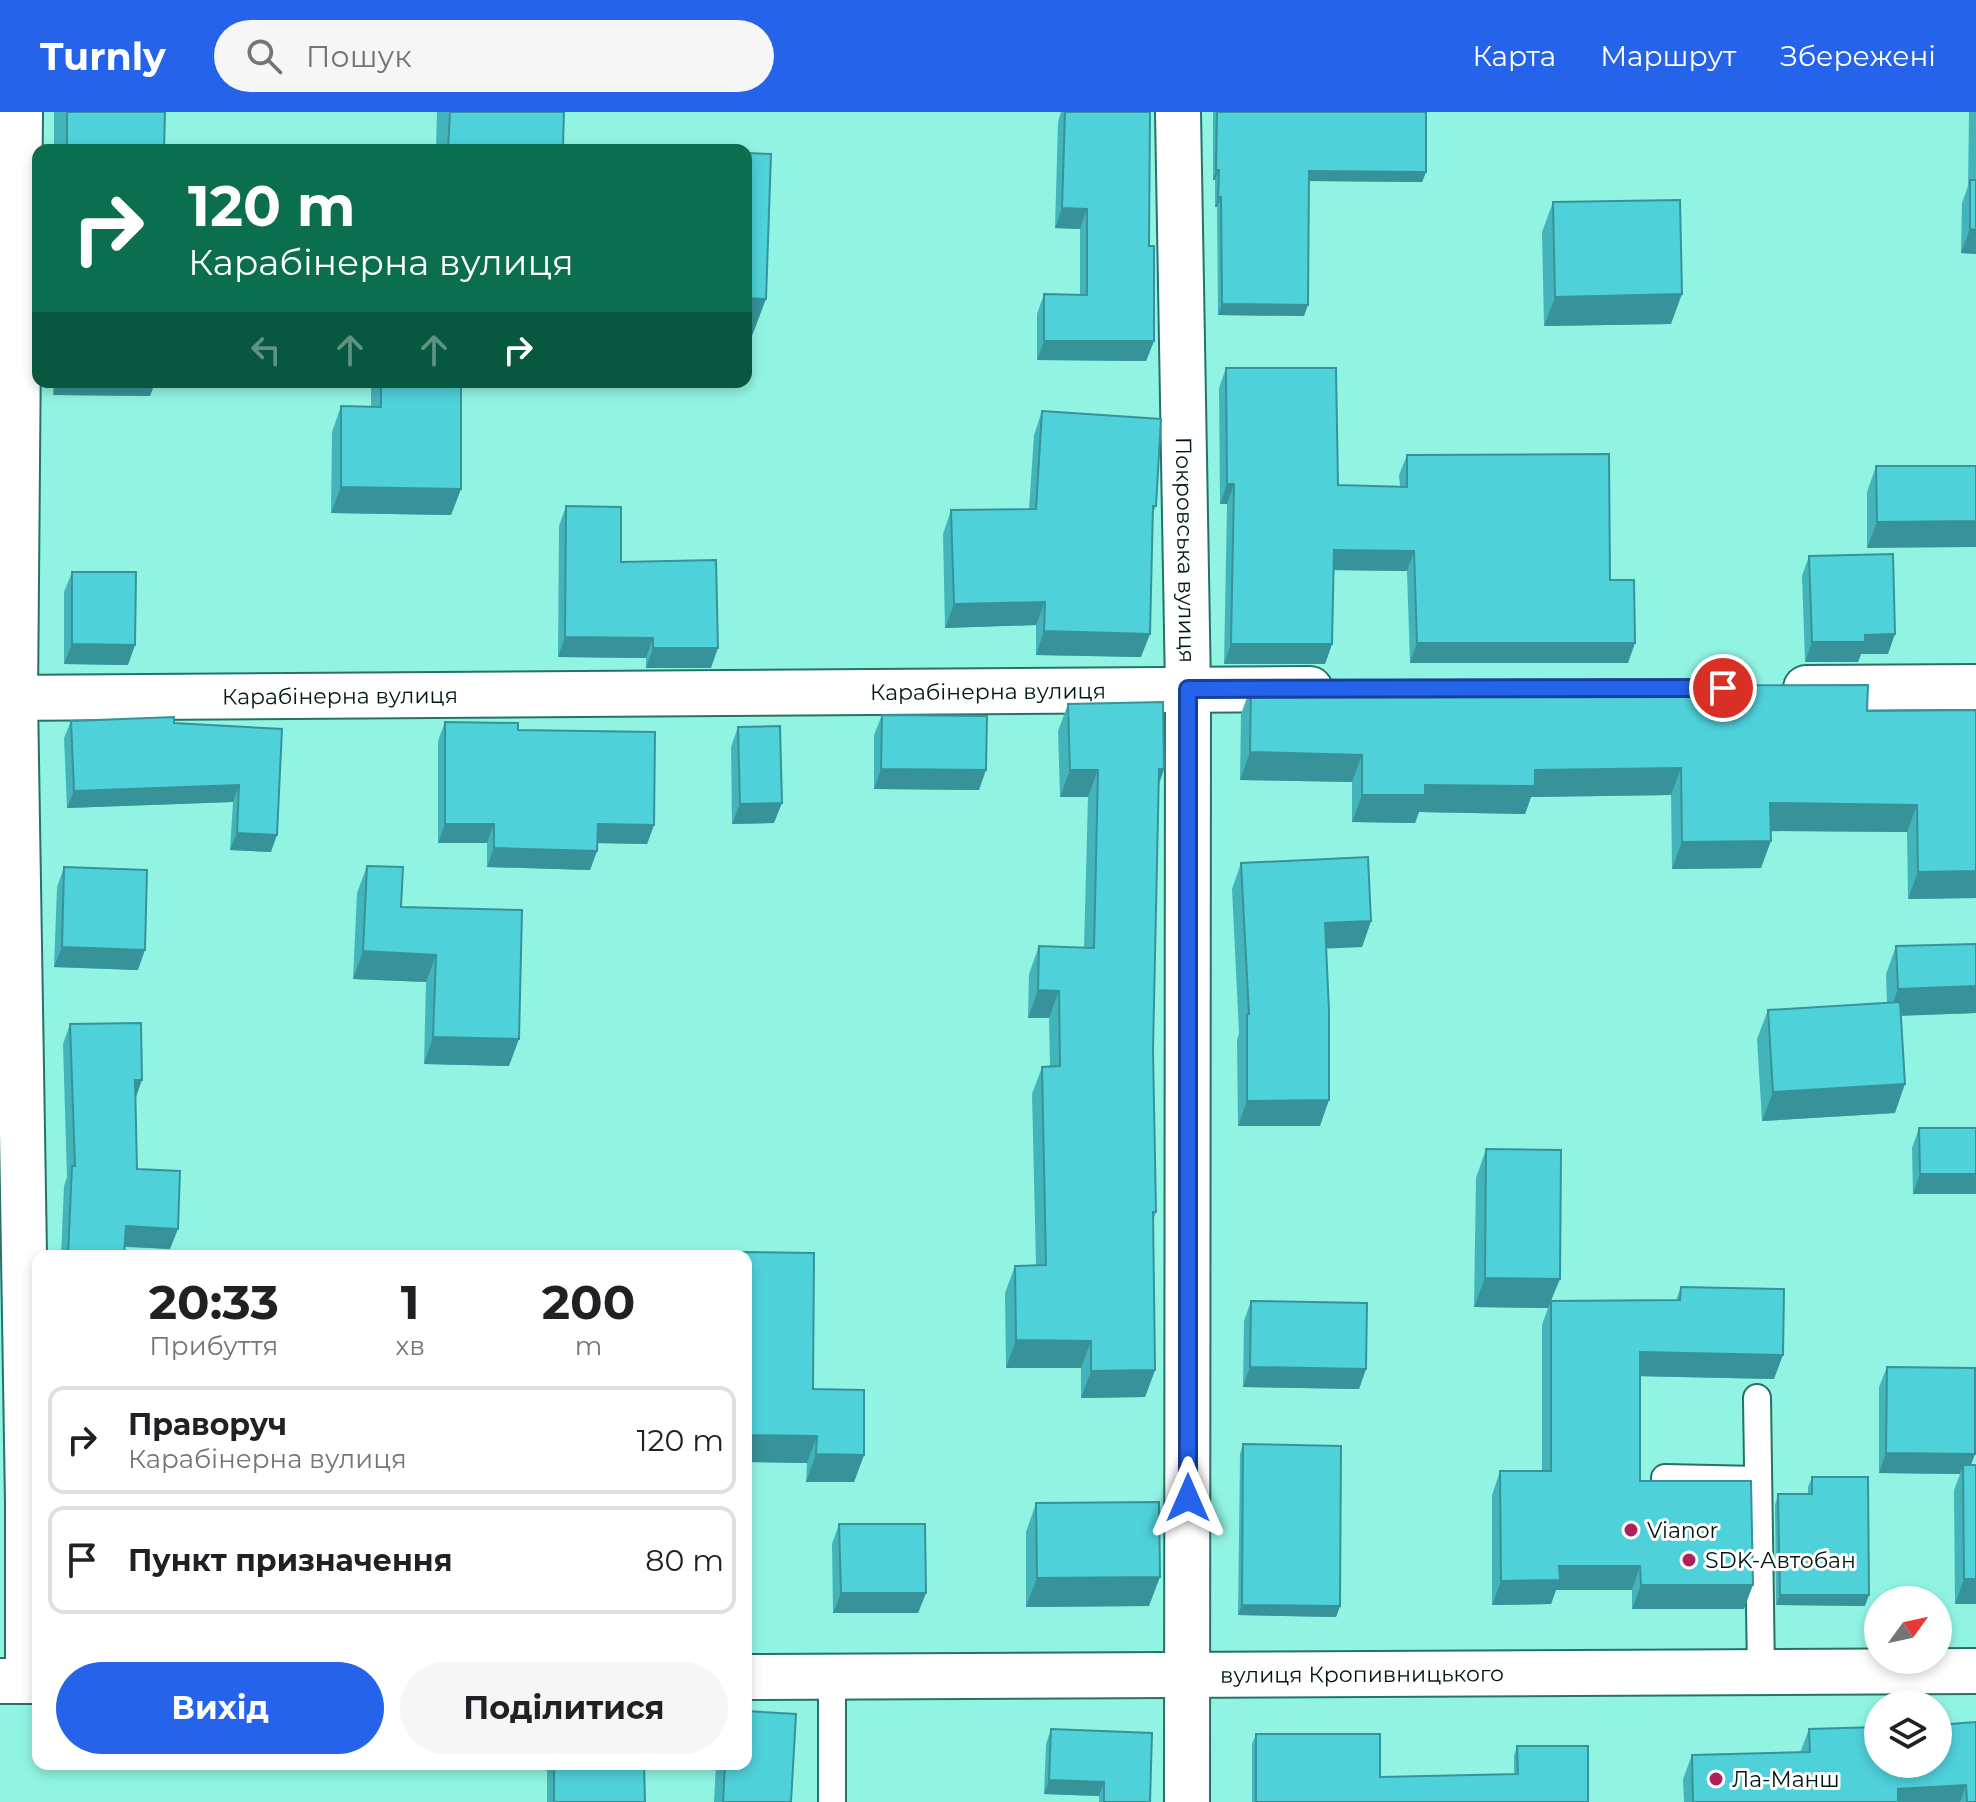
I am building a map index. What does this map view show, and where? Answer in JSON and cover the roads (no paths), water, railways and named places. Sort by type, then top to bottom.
[{"type":"street","points":[[20,112],[7,698],[14,1501],[22,1681]]},
{"type":"street","name":"Покровська вулиця","points":[[1178,112],[1188,689],[1187,1802]]},
{"type":"street","points":[[1768,688],[1976,687]]},
{"type":"street","name":"Карабінерна вулиця","points":[[7,698],[1348,689]]},
{"type":"street","name":"вулиця Кропивницького","points":[[752,1677],[1976,1671]]},
{"type":"lane","points":[[1757,1398],[1761,1673]]},
{"type":"lane","points":[[1665,1478],[1758,1480]]},
{"type":"lane","points":[[832,1676],[832,1802]]},
{"type":"place","name":"Vianor","points":[[1631,1530]]},
{"type":"place","name":"SDK-Автобан","points":[[1689,1560]]},
{"type":"place","name":"Ла-Манш","points":[[1716,1779]]}]
